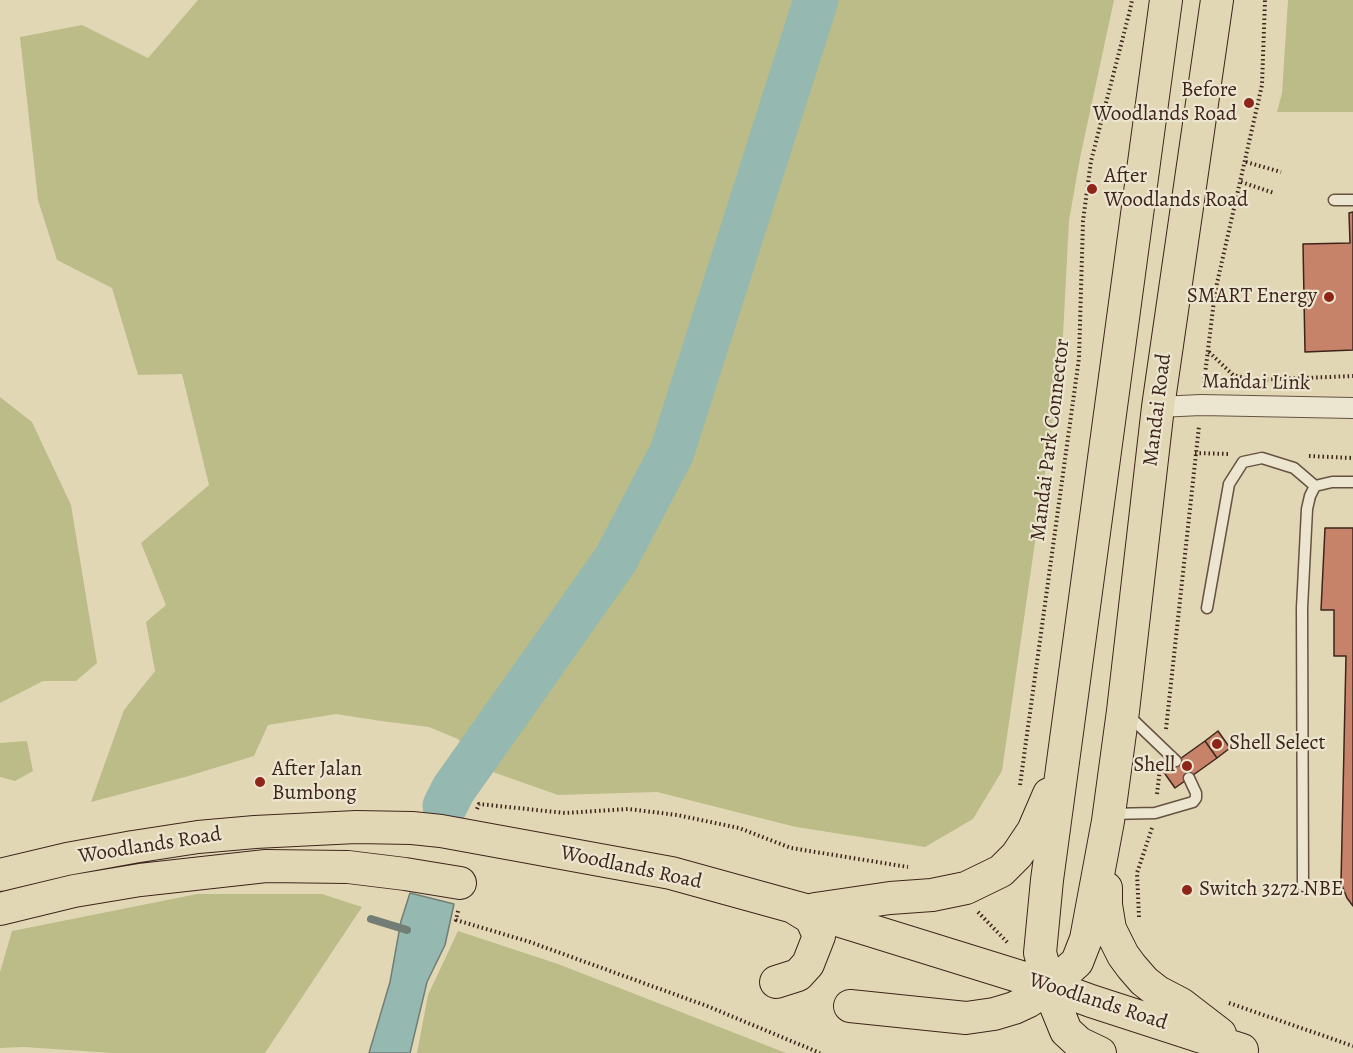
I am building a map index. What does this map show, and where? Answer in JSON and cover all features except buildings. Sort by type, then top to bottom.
[{"type":"main road","points":[[1100,1053],[1078,1043],[1066,1031],[1054,1004],[1040,953],[1047,880],[1166,0]]},
{"type":"main road","name":"Mandai Road","points":[[1108,818],[1123,711],[1158,407],[1217,0]]},
{"type":"main road","points":[[799,908],[932,896],[966,888],[1001,871],[1017,855],[1033,831],[1064,759]]},
{"type":"main road","points":[[1108,818],[1106,905],[1125,925],[1118,965],[1132,991],[1179,1029]]},
{"type":"main road","points":[[850,1006],[966,1018],[1014,1008],[1029,1001],[1050,986],[1077,962],[1086,939],[1108,818]]},
{"type":"main road","name":"Woodlands Road","points":[[0,875],[78,857],[198,837],[356,827],[412,828],[473,824],[671,873],[799,908],[1050,986],[1242,1050],[1181,1004],[1158,992],[1144,981],[1123,955],[1125,925]]},
{"type":"main road","name":"Woodlands Road","points":[[0,909],[96,887],[266,866],[348,867],[460,883]]},
{"type":"main road","points":[[776,982],[798,975],[808,964],[816,949],[819,936],[811,918],[799,908]]},
{"type":"street","name":"Mandai Link","points":[[1158,407],[1201,405],[1353,408]]},
{"type":"lane","points":[[1334,200],[1353,200]]},
{"type":"lane","points":[[1208,608],[1229,484],[1243,462],[1262,458],[1294,468],[1315,486]]},
{"type":"lane","points":[[1315,486],[1332,482],[1353,482]]},
{"type":"lane","points":[[1303,886],[1302,608],[1307,509],[1315,486]]},
{"type":"lane","points":[[1123,711],[1176,761]]},
{"type":"lane","points":[[1108,818],[1155,813],[1193,802],[1196,793],[1189,778]]},
{"type":"path","name":"Mandai Park Connector","points":[[1020,790],[1079,358],[1083,221],[1091,161],[1132,0]]},
{"type":"path","points":[[1125,925],[1137,899],[1137,873],[1152,830],[1155,813],[1215,292],[1262,86],[1265,0]]},
{"type":"path","points":[[1246,162],[1281,172]]},
{"type":"path","points":[[1241,182],[1274,194]]},
{"type":"path","points":[[1208,352],[1233,375],[1255,380],[1353,376]]},
{"type":"path","points":[[473,824],[479,804],[565,813],[628,809],[677,815],[738,828],[791,848],[917,867]]},
{"type":"path","points":[[456,920],[530,942],[707,1006],[820,1053]]},
{"type":"path","points":[[1228,1003],[1353,1046]]},
{"type":"green space","points":[[198,0],[1114,0],[1069,221],[1062,355],[1002,771],[973,819],[925,847],[796,827],[657,792],[558,795],[487,770],[458,739],[429,727],[336,714],[268,725],[254,756],[91,802],[124,710],[155,671],[146,622],[166,605],[141,543],[209,485],[182,374],[138,375],[112,288],[57,260],[38,200],[20,37],[82,25],[148,58]]},
{"type":"green space","points":[[1288,0],[1353,0],[1353,112],[1277,112],[1282,93]]},
{"type":"green space","points":[[0,397],[32,422],[71,505],[97,663],[76,681],[43,681],[0,703]]},
{"type":"green space","points":[[27,741],[33,771],[15,781],[0,777],[0,743]]},
{"type":"green space","points":[[197,894],[322,894],[362,907],[265,1053],[112,1053],[24,1047],[0,1048],[0,972],[12,931]]},
{"type":"green space","points":[[458,931],[558,964],[786,1053],[417,1053],[428,995]]},
{"type":"water","points":[[410,893],[454,904],[445,945],[427,982],[410,1053],[369,1053],[390,982],[401,921]]},
{"type":"waterway","points":[[445,806],[453,790],[616,559],[672,452],[816,0]]},
{"type":"waterway","points":[[371,919],[407,930]]},
{"type":"place","name":"Before Woodlands Road","points":[[1249,103]]},
{"type":"place","name":"After Woodlands Road","points":[[1092,189]]},
{"type":"place","name":"SMART Energy","points":[[1329,297]]},
{"type":"place","name":"Shell Select","points":[[1217,744]]},
{"type":"place","name":"Shell","points":[[1187,766]]},
{"type":"place","name":"After Jalan Bumbong","points":[[260,782]]},
{"type":"place","name":"Switch 3272 NBE","points":[[1187,890]]}]
